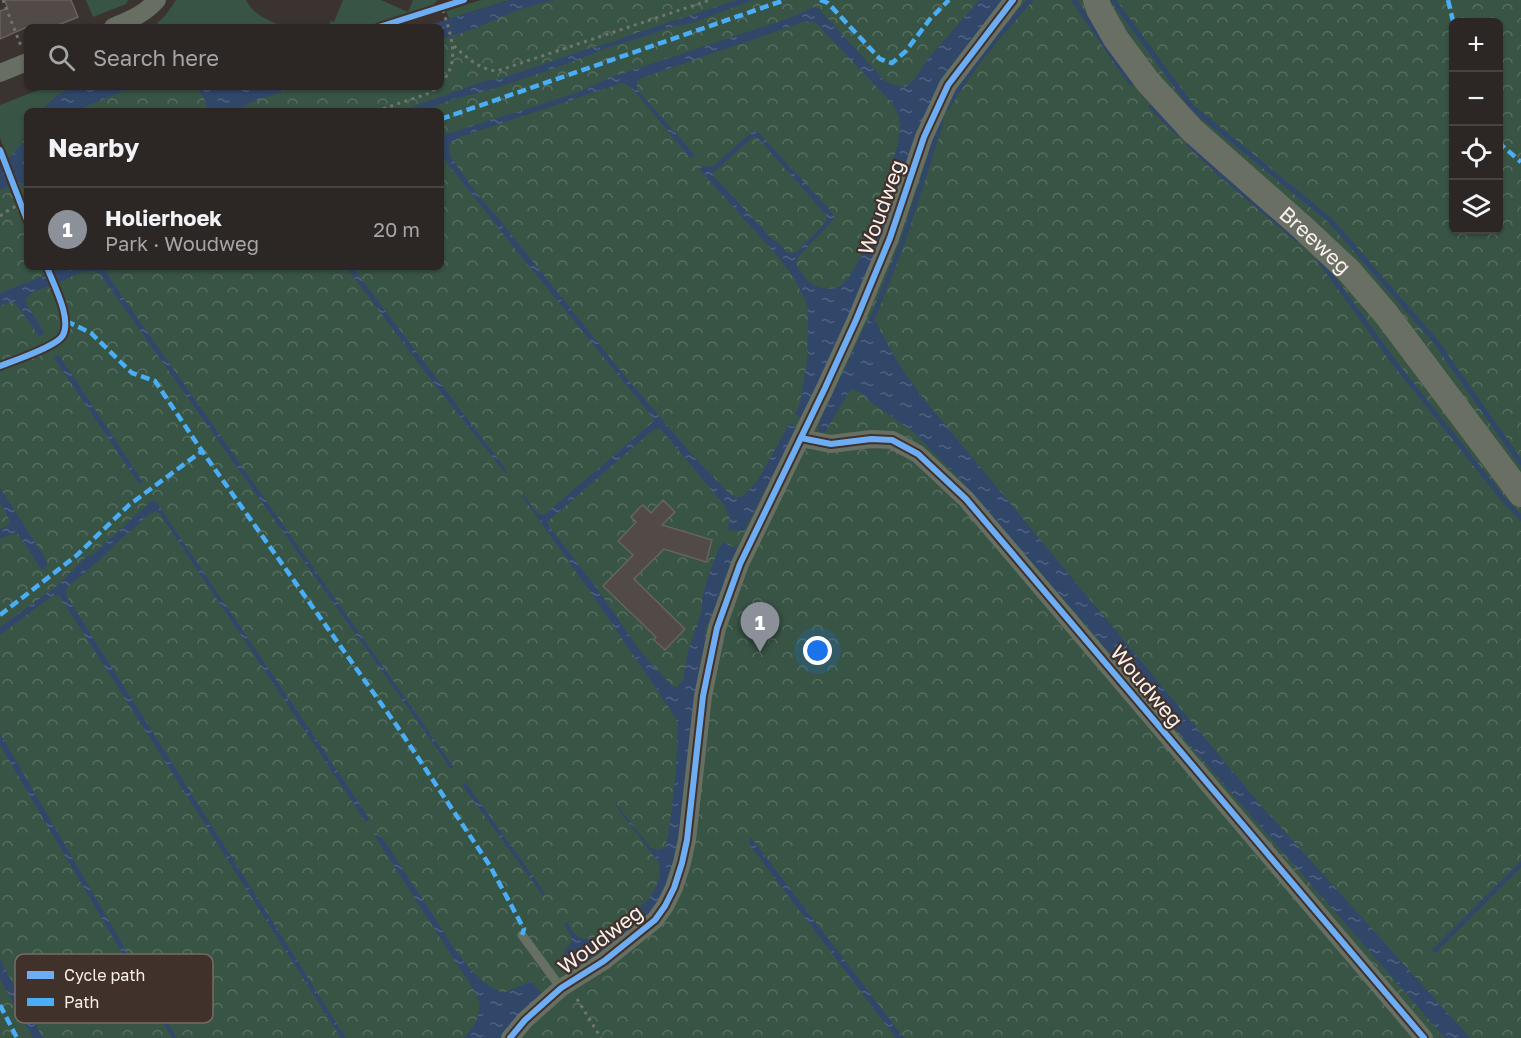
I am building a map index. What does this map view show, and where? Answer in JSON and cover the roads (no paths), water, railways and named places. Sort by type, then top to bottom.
[{"type":"street","points":[[120,24],[135,18],[157,0]]},
{"type":"street","name":"Woudweg","points":[[510,1038],[525,1020],[564,986],[604,961],[655,920],[674,888],[687,840],[703,696],[717,628],[740,564],[856,320],[890,238],[924,137],[948,84],[1013,0]]},
{"type":"street","name":"Breeweg","points":[[1096,0],[1116,39],[1148,82],[1192,130],[1349,271],[1386,314],[1521,494]]},
{"type":"street","points":[[0,73],[24,57]]},
{"type":"street","name":"Woudweg","points":[[801,438],[831,444],[871,439],[892,440],[918,454],[966,499],[1424,1038]]},
{"type":"lane","points":[[522,935],[564,986]]},
{"type":"water","points":[[510,0],[553,0],[444,38],[444,24],[433,24]]},
{"type":"water","points":[[737,0],[753,0],[695,22],[609,47],[496,88],[450,100],[432,108],[409,108],[488,80],[506,77]]},
{"type":"water","points":[[979,0],[1004,0],[954,63],[879,251],[803,416],[799,417],[795,415],[800,403],[807,362],[808,310],[805,300],[794,278],[781,260],[699,169],[704,166],[712,167],[752,132],[758,132],[834,216],[833,220],[798,257],[796,264],[798,268],[803,276],[817,287],[836,288],[845,282],[860,258],[872,226],[896,150],[900,122],[892,103],[817,24],[812,21],[803,22],[639,79],[637,89],[695,155],[690,158],[634,90],[622,83],[460,137],[449,146],[450,156],[475,191],[620,370],[694,457],[728,492],[735,497],[745,494],[757,481],[790,423],[794,425],[795,432],[744,531],[727,530],[730,520],[725,506],[660,428],[653,430],[547,522],[640,651],[673,687],[683,681],[688,651],[702,610],[706,585],[722,542],[738,549],[714,615],[710,617],[705,631],[707,634],[676,854],[668,881],[656,905],[647,916],[592,958],[579,966],[573,965],[563,952],[571,941],[564,924],[567,922],[578,937],[586,939],[596,937],[629,917],[647,901],[656,887],[659,863],[615,805],[651,848],[659,850],[665,847],[676,771],[678,725],[674,715],[522,496],[523,494],[538,514],[544,515],[654,419],[444,159],[444,135],[576,93],[611,77],[790,18],[813,7],[818,8],[884,80],[890,84],[905,87],[913,81],[927,60]],"holes":[[[757,137],[828,217],[798,251],[787,253],[712,174],[752,138]]]},
{"type":"water","points":[[69,90],[126,90],[82,108],[43,108],[58,95]]},
{"type":"water","points":[[198,90],[286,90],[249,103],[242,108],[208,108]]},
{"type":"water","points":[[24,139],[24,183],[0,190],[0,166]]},
{"type":"water","points":[[59,270],[106,270],[453,768],[451,769],[100,274],[85,272],[58,283],[54,272]]},
{"type":"water","points":[[348,270],[354,270],[489,447],[507,472],[506,474],[438,389]]},
{"type":"water","points":[[45,275],[49,286],[33,292],[26,299],[28,307],[43,330],[44,334],[39,336],[16,304],[11,302],[0,306],[0,293]]},
{"type":"water","points":[[868,319],[877,323],[901,367],[931,408],[1258,802],[1470,1038],[1445,1038],[967,487],[915,433],[862,393],[851,389],[825,432],[819,433],[818,428],[822,416]]},
{"type":"water","points":[[59,355],[143,482],[139,484],[54,358]]},
{"type":"water","points":[[0,488],[46,559],[47,565],[42,570],[18,534],[11,534],[0,539],[0,529],[8,525],[10,521],[0,503]]},
{"type":"water","points":[[155,500],[369,818],[368,821],[365,821],[157,511],[146,516],[100,560],[67,586],[66,595],[346,1038],[341,1038],[59,595],[52,596],[0,635],[0,627],[57,586],[86,557],[92,555],[151,501]]},
{"type":"water","points":[[0,733],[128,954],[123,954],[0,745]]},
{"type":"water","points":[[466,783],[545,893],[543,896],[462,785]]},
{"type":"water","points":[[376,833],[382,838],[459,954],[480,978],[503,993],[532,982],[541,993],[539,998],[500,1038],[464,1038],[479,1013],[477,995],[374,835]]},
{"type":"water","points":[[750,836],[904,1038],[896,1038],[749,844]]},
{"type":"water","points":[[0,959],[15,987],[15,1006],[0,979]]},
{"type":"water","points":[[25,1023],[35,1023],[43,1038],[33,1038]]},
{"type":"water","points":[[163,1023],[168,1023],[177,1038],[172,1038]]},
{"type":"waterway","points":[[947,108],[975,65],[1030,0]]},
{"type":"waterway","points":[[1074,0],[1131,83]]},
{"type":"waterway","points":[[1113,0],[1193,108],[1330,220],[1436,342],[1521,463]]},
{"type":"waterway","points":[[1151,107],[1178,133]]},
{"type":"waterway","points":[[872,320],[903,241],[941,122]]},
{"type":"waterway","points":[[1189,144],[1297,239]]},
{"type":"waterway","points":[[1319,259],[1393,361],[1504,500],[1521,518]]},
{"type":"waterway","points":[[1435,950],[1521,864]]},
{"type":"place","name":"Holierhoek","points":[[760,652]]}]
